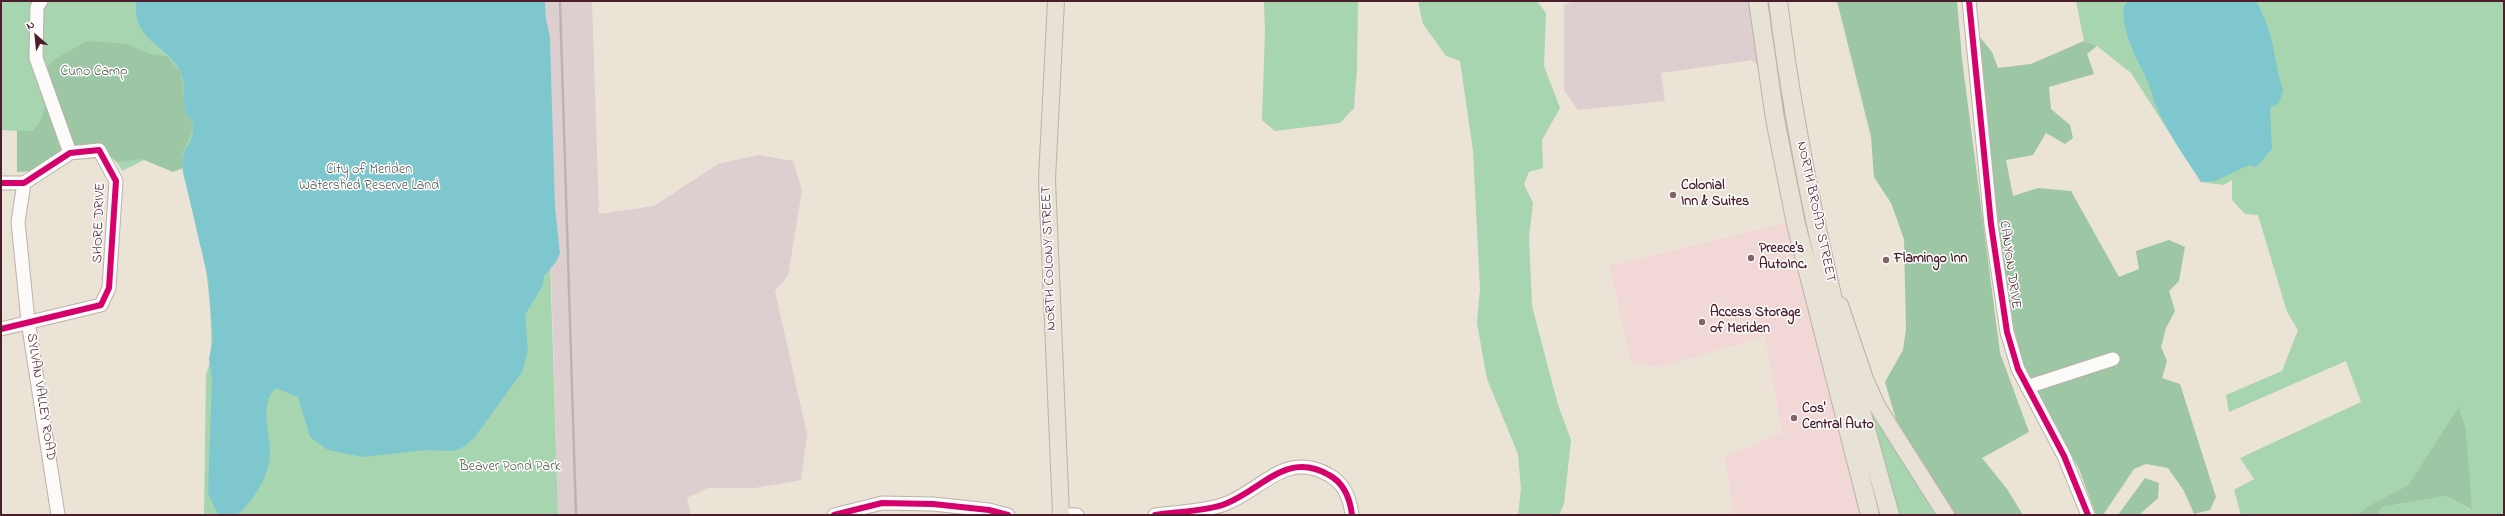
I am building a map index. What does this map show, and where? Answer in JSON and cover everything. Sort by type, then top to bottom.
[{"type":"highway","name":"NORTH BROAD STREET","points":[[1758,1],[1775,119],[1796,224],[1870,515]]},
{"type":"highway","name":"NORTH BROAD STREET","points":[[1778,1],[1794,114],[1832,289]]},
{"type":"highway","points":[[1832,289],[1890,515]]},
{"type":"main road","name":"NORTH COLONY STREET","points":[[1056,1],[1047,179],[1061,515]]},
{"type":"main road","name":"NORTH BROAD STREET","points":[[1832,289],[1845,316],[1862,369],[1877,406],[1946,515]]},
{"type":"street","points":[[1,183],[24,183],[70,152],[36,58],[37,7],[41,1]]},
{"type":"street","name":"CANYON DRIVE","points":[[1969,1],[1991,224],[2002,303],[2012,352],[2027,387],[2064,456],[2088,515]]},
{"type":"street","name":"SHORE DRIVE","points":[[28,321],[101,305],[109,288],[116,181],[100,150],[70,152]]},
{"type":"street","name":"SYLVAN VALLEY ROAD","points":[[24,183],[18,222],[28,321],[58,515]]},
{"type":"street","points":[[1,329],[28,321]]},
{"type":"street","points":[[2027,387],[2113,359]]},
{"type":"street","points":[[1155,515],[1224,504],[1288,468],[1316,467],[1339,480],[1351,502],[1352,515]]},
{"type":"street","points":[[834,515],[882,503],[933,504],[989,510],[1008,515]]},
{"type":"street","points":[[1061,515],[1077,515]]},
{"type":"shaded area","points":[[545,1],[592,1],[599,214],[654,206],[718,164],[758,155],[793,161],[802,190],[788,276],[775,291],[807,434],[801,480],[755,488],[708,488],[687,498],[691,515],[558,515],[551,267],[560,253],[555,206],[550,37],[546,19]]},
{"type":"shaded area","points":[[1574,1],[1749,1],[1759,67],[1752,60],[1661,73],[1665,101],[1578,110],[1564,90],[1564,5]]},
{"type":"shaded area","points":[[1790,222],[1861,515],[1734,515],[1725,457],[1782,433],[1765,336],[1662,367],[1632,364],[1609,266]]},
{"type":"green space","name":"City of Meriden Watershed Reserve Land","points":[[1,1],[542,1],[558,515],[204,515],[206,374],[211,352],[210,309],[206,269],[194,211],[183,172],[182,154],[170,147],[122,171],[113,158],[106,153],[92,146],[84,145],[63,150],[48,160],[17,172],[17,131],[1,130]]},
{"type":"green space","points":[[1264,1],[1358,1],[1357,69],[1354,108],[1340,123],[1275,131],[1262,120],[1265,31]]},
{"type":"green space","points":[[1418,1],[1537,1],[1546,13],[1544,66],[1560,108],[1542,140],[1543,168],[1529,172],[1524,184],[1533,203],[1529,237],[1532,306],[1558,405],[1571,440],[1564,504],[1559,515],[1518,515],[1521,489],[1518,454],[1487,379],[1477,323],[1480,289],[1473,151],[1460,61],[1446,56],[1423,24]]},
{"type":"green space","points":[[1837,1],[1957,1],[1962,59],[2000,353],[2029,432],[1982,458],[2007,489],[2023,515],[1955,515],[1897,423],[1885,382],[1903,350],[1906,329],[1904,239],[1891,203],[1874,177],[1871,137]]},
{"type":"green space","points":[[2076,1],[2504,1],[2504,515],[2378,515],[2382,507],[2446,496],[2471,510],[2466,429],[2459,408],[2408,485],[2368,506],[2357,515],[2241,515],[2234,490],[2254,479],[2240,458],[2361,402],[2346,361],[2229,412],[2226,395],[2282,371],[2298,330],[2287,312],[2258,215],[2245,214],[2232,200],[2232,180],[2224,185],[2201,182],[2131,73],[2097,46],[2084,41]]},
{"type":"green space","points":[[1979,36],[1992,52],[1998,68],[2031,64],[2084,41],[2097,46],[2087,54],[2094,74],[2049,87],[2051,109],[2070,125],[2073,138],[2065,144],[2046,133],[2033,155],[2006,160],[2013,196],[2038,188],[2071,191],[2119,277],[2139,269],[2136,251],[2169,240],[2185,247],[2179,281],[2169,291],[2175,311],[2166,328],[2161,347],[2167,361],[2162,378],[2180,384],[2216,497],[2210,510],[2194,514],[2184,491],[2168,468],[2146,464],[2134,469],[2103,515],[2096,515],[2079,469],[2029,382],[2014,337],[1998,237],[1985,126]]},
{"type":"green space","name":"Cuno Camp","points":[[87,41],[128,44],[149,54],[167,56],[181,73],[185,111],[194,128],[182,154],[183,168],[173,172],[142,159],[117,162],[103,150],[80,145],[59,152],[31,171],[17,172],[17,131],[32,131],[41,118],[44,110],[46,93],[46,68],[55,59]]},
{"type":"green space","points":[[2459,407],[2466,429],[2472,510],[2446,496],[2382,507],[2378,515],[2357,515],[2368,506],[2408,485]]},
{"type":"green space","points":[[1877,414],[1936,515],[1897,515],[1873,418]]},
{"type":"green space","points":[[2145,478],[2159,483],[2158,498],[2139,515],[2118,515]]},
{"type":"water","name":"City of Meriden Watershed Reserve Land","points":[[136,1],[545,1],[546,19],[550,37],[555,206],[560,253],[556,262],[544,276],[543,285],[525,315],[528,351],[522,372],[474,438],[465,446],[454,451],[426,450],[363,457],[328,450],[310,437],[298,397],[276,388],[271,395],[266,410],[270,453],[268,466],[262,484],[241,512],[231,515],[218,515],[208,493],[212,379],[209,359],[213,339],[208,278],[182,164],[184,153],[194,129],[185,110],[181,73],[168,55],[145,35],[140,26],[137,15]]},
{"type":"water","points":[[2129,1],[2256,1],[2269,32],[2283,90],[2279,103],[2270,108],[2272,149],[2256,167],[2249,165],[2215,181],[2201,182],[2176,144],[2159,113],[2150,87],[2131,46],[2125,26],[2124,16],[2124,5]]},
{"type":"railway","points":[[560,1],[576,515]]},
{"type":"cycle path","points":[[1969,1],[1991,224],[2007,332],[2018,369],[2064,456],[2088,515]]},
{"type":"cycle path","points":[[1,183],[24,183],[70,153],[99,150],[116,181],[109,288],[101,305],[1,329]]},
{"type":"cycle path","points":[[1155,515],[1201,510],[1225,504],[1287,469],[1300,467],[1314,468],[1329,475],[1339,482],[1348,497],[1352,515]]},
{"type":"cycle path","points":[[834,515],[882,503],[933,504],[989,510],[1008,515]]},
{"type":"place","name":"Colonial Inn & Suites","points":[[1673,195]]},
{"type":"place","name":"Preece's AutoInc.","points":[[1751,258]]},
{"type":"place","name":"Flamingo Inn","points":[[1886,260]]},
{"type":"place","name":"Access Storage of Meriden","points":[[1702,322]]},
{"type":"place","name":"Cos' Central Auto","points":[[1794,418]]},
{"type":"park label","name":"Beaver Pond Park","points":[[510,468]]}]
